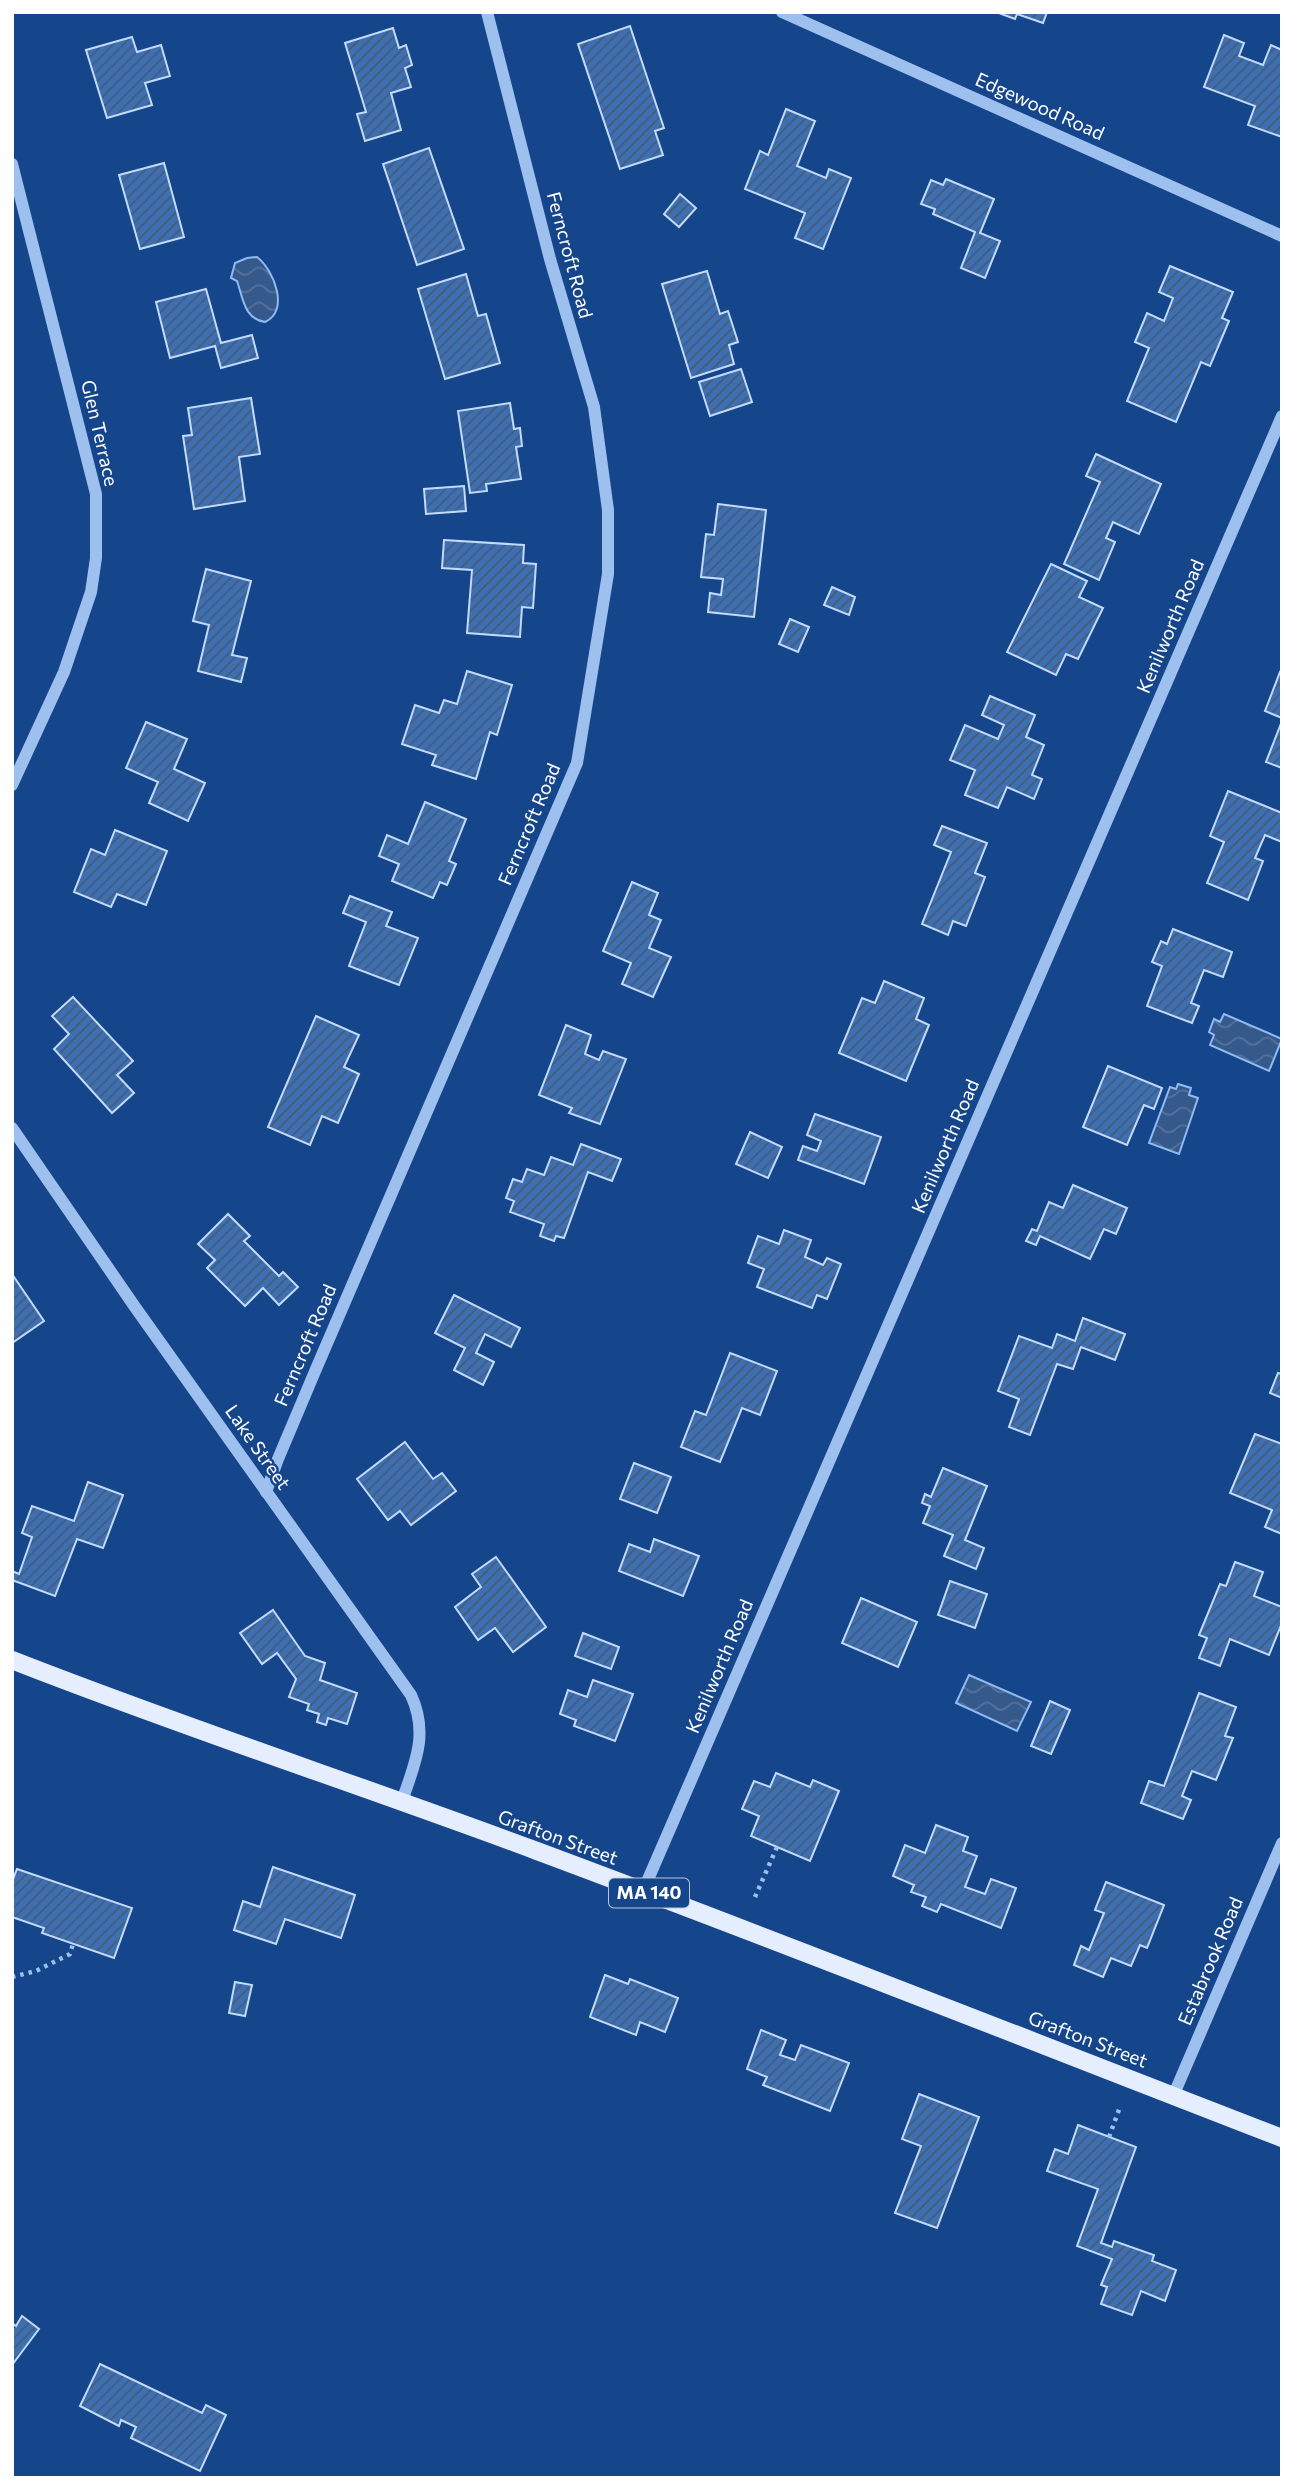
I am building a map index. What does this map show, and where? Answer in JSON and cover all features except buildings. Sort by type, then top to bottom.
[{"type":"main road","name":"Grafton Street","points":[[12,1660],[643,1891],[1174,2094],[1282,2138]]},
{"type":"street","name":"Ferncroft Road","points":[[266,1492],[316,1369],[577,763],[606,584],[608,510],[594,407],[550,259],[487,12]]},
{"type":"street","name":"Edgewood Road","points":[[782,12],[1282,236]]},
{"type":"street","name":"Glen Terrace","points":[[12,164],[96,494],[96,558],[91,592],[64,672],[12,785]]},
{"type":"street","name":"Kenilworth Road","points":[[643,1891],[1282,416]]},
{"type":"street","name":"Lake Street","points":[[12,1128],[266,1492],[400,1678],[417,1708],[421,1724],[419,1746],[402,1801]]},
{"type":"street","name":"Estabrook Road","points":[[1174,2094],[1282,1843]]},
{"type":"path","points":[[755,1897],[777,1847]]},
{"type":"path","points":[[12,1977],[36,1971],[70,1954],[73,1944]]},
{"type":"path","points":[[1109,2137],[1120,2107]]},
{"type":"water","points":[[257,257],[269,271],[277,290],[277,309],[273,317],[265,322],[248,312],[237,281],[231,278],[235,263]]},
{"type":"water","points":[[1224,1014],[1282,1039],[1269,1071],[1210,1045],[1214,1035],[1209,1032],[1214,1019],[1220,1022]]},
{"type":"water","points":[[1178,1084],[1191,1088],[1189,1095],[1198,1098],[1179,1154],[1149,1143],[1170,1087],[1176,1089]]},
{"type":"water","points":[[969,1675],[1031,1702],[1017,1731],[956,1703]]}]
